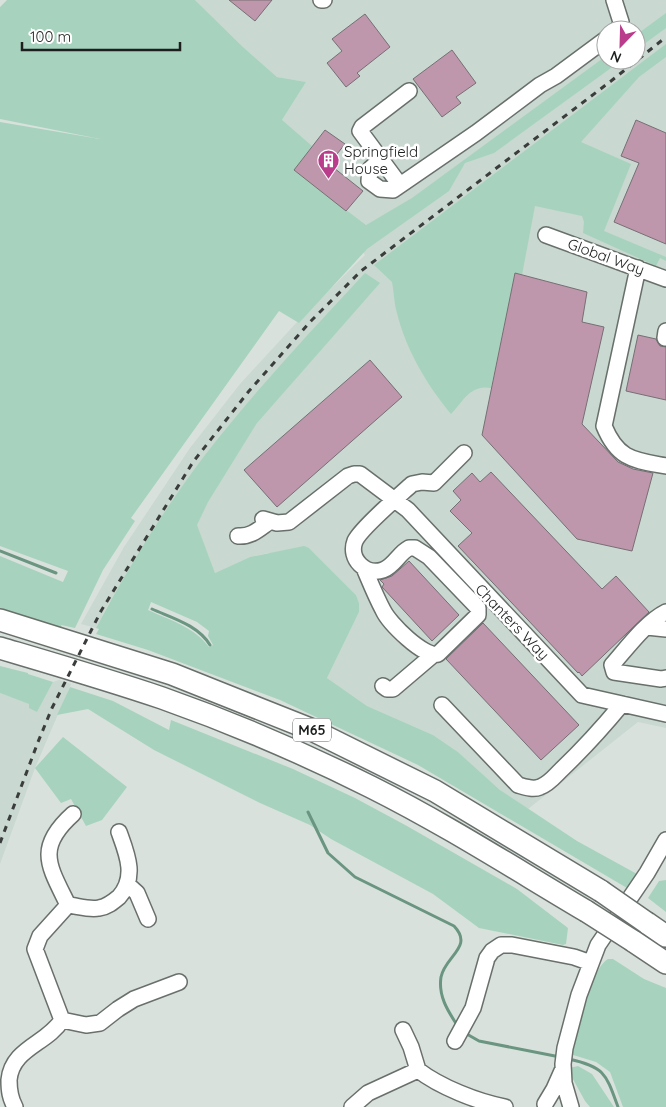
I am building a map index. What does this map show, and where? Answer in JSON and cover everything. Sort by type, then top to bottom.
[{"type":"highway","name":"M65","points":[[0,620],[172,674],[310,729],[435,791],[601,891],[666,936]]},
{"type":"highway","name":"M65","points":[[0,648],[162,698],[304,755],[387,796],[586,911],[666,963]]},
{"type":"street","points":[[614,0],[620,20]]},
{"type":"street","points":[[380,160],[370,169],[369,178],[371,184],[380,189],[388,190],[400,186],[596,46]]},
{"type":"street","points":[[400,186],[360,131],[362,127],[410,91]]},
{"type":"street","name":"Global Way","points":[[546,235],[666,279]]},
{"type":"street","points":[[638,268],[604,426],[610,440],[628,458],[666,466]]},
{"type":"street","points":[[383,686],[387,689],[393,689],[433,655],[438,654],[444,649],[476,618],[480,611],[429,556],[415,548],[405,550],[385,569],[367,569],[358,563],[354,549],[355,542],[363,531],[412,484],[434,482],[464,453]]},
{"type":"street","name":"Chanters Way","points":[[238,536],[252,534],[266,520],[283,523],[290,522],[348,476],[354,474],[365,476],[408,510],[582,695],[666,714]]},
{"type":"street","points":[[367,569],[386,615],[415,645],[433,655]]},
{"type":"street","points":[[666,612],[647,627],[612,665],[614,672],[661,679],[666,678]]},
{"type":"street","points":[[647,627],[666,629]]},
{"type":"street","points":[[442,705],[518,785],[538,788],[546,785],[599,732],[622,704]]},
{"type":"street","points":[[68,905],[52,872],[49,847],[57,829],[72,814]]},
{"type":"street","points":[[68,905],[90,909],[98,908],[108,905],[122,893],[127,884],[130,870],[128,856],[119,832]]},
{"type":"street","points":[[541,1106],[554,1089],[562,1068],[578,995],[598,946],[647,873],[666,840]]},
{"type":"street","points":[[127,884],[137,893],[148,919]]},
{"type":"street","points":[[62,1020],[35,950],[40,936],[68,905]]},
{"type":"street","points":[[456,1041],[474,1008],[487,958],[492,951],[501,945],[512,945],[565,955],[591,963]]},
{"type":"street","points":[[62,1020],[86,1025],[100,1023],[134,999],[179,982]]},
{"type":"street","points":[[15,1107],[4,1086],[16,1060],[27,1048],[52,1033],[62,1020]]},
{"type":"street","points":[[402,1030],[411,1047],[418,1070],[432,1081],[467,1101],[504,1107]]},
{"type":"street","points":[[562,1068],[571,1107]]},
{"type":"street","points":[[352,1107],[368,1093],[418,1070]]},
{"type":"street","points":[[541,1106],[551,1101],[559,1101],[571,1107]]},
{"type":"shaded area","points":[[195,0],[666,0],[666,728],[638,722],[528,809],[500,790],[458,752],[433,735],[367,706],[327,678],[359,612],[359,603],[356,595],[309,548],[250,557],[215,573],[197,526],[148,610],[110,601],[96,628],[81,624],[124,547],[190,448],[240,384],[298,321],[365,255],[360,248],[410,200],[366,225],[294,170],[282,120],[306,82],[277,77]]},
{"type":"shaded area","points":[[59,680],[71,684],[35,768],[0,864],[0,693],[30,704],[37,712],[53,682]]},
{"type":"green space","points":[[7,0],[195,0],[277,77],[306,82],[282,120],[312,146],[294,170],[366,225],[412,198],[596,63],[596,70],[608,70],[494,153],[465,163],[449,191],[367,249],[299,323],[279,311],[131,518],[135,521],[103,570],[75,628],[61,625],[62,628],[0,612],[0,556],[63,582],[68,571],[0,546],[0,122],[100,139],[0,119],[0,7]]},
{"type":"green space","points":[[666,13],[666,28],[646,43],[646,28]]},
{"type":"green space","points":[[666,44],[666,57],[639,77],[581,142],[631,164],[604,231],[666,257],[666,261],[660,258],[656,266],[583,233],[584,222],[582,216],[535,206],[522,275],[515,273],[491,388],[478,388],[468,394],[451,414],[426,379],[412,354],[397,313],[392,282],[374,265],[632,70],[646,70],[646,59]]},
{"type":"green space","points":[[365,273],[380,283],[257,423],[208,502],[197,525],[215,573],[250,557],[304,546],[309,548],[356,595],[359,603],[359,612],[327,678],[367,706],[433,735],[458,752],[500,790],[577,841],[637,874],[627,888],[418,765],[280,700],[148,650],[96,634],[99,629],[96,628],[134,561],[190,475],[243,408]],"holes":[[[151,602],[197,622],[209,631],[208,636],[213,645],[209,647],[189,629],[148,610]]]},
{"type":"green space","points":[[0,666],[53,682],[37,712],[29,708],[29,704],[0,693]]},
{"type":"green space","points":[[70,687],[113,701],[169,730],[171,720],[293,769],[355,798],[517,889],[568,928],[566,944],[563,945],[479,928],[433,894],[331,839],[310,825],[260,803],[154,750],[88,709],[57,715]]},
{"type":"green space","points":[[63,737],[127,787],[102,820],[86,826],[71,799],[61,803],[35,768]]},
{"type":"green space","points":[[666,880],[666,912],[648,898],[659,881]]},
{"type":"green space","points":[[608,959],[613,959],[644,979],[666,988],[666,1107],[623,1107],[610,1072],[596,1062],[570,1054],[590,988],[602,965]]},
{"type":"green space","points":[[578,1066],[592,1074],[614,1107],[590,1107],[569,1072],[569,1068]]},
{"type":"building","points":[[229,0],[272,0],[255,21]]},
{"type":"building","points":[[365,14],[390,47],[357,73],[360,76],[346,87],[327,63],[342,51],[332,39]]},
{"type":"building","points":[[452,50],[476,83],[456,97],[461,103],[442,117],[413,79]]},
{"type":"building","points":[[636,120],[666,133],[666,244],[614,222],[639,163],[621,156]]},
{"type":"building","name":"Springfield House","points":[[325,130],[345,144],[329,164],[363,191],[346,211],[294,170]]},
{"type":"building","points":[[515,273],[587,292],[582,322],[604,327],[582,424],[618,462],[633,469],[653,473],[632,551],[577,539],[482,435]]},
{"type":"building","points":[[638,335],[656,339],[660,346],[666,347],[666,400],[626,391]]},
{"type":"building","points":[[370,360],[402,397],[277,507],[244,470]]},
{"type":"building","points":[[491,472],[602,589],[616,576],[649,612],[582,676],[458,546],[472,533],[450,511],[461,500],[453,491],[472,473],[480,482]]},
{"type":"building","points":[[409,561],[459,615],[432,641],[382,587],[384,584],[380,580],[392,576]]},
{"type":"building","points":[[483,623],[579,725],[541,760],[446,659]]},
{"type":"waterway","points":[[0,551],[56,573]]},
{"type":"waterway","points":[[152,609],[192,627],[210,645]]},
{"type":"waterway","points":[[308,812],[328,853],[355,877],[454,926],[459,933],[460,946],[444,970],[440,984],[444,1003],[457,1025]]},
{"type":"waterway","points":[[465,1033],[479,1041],[560,1057]]},
{"type":"waterway","points":[[569,1059],[590,1065],[603,1074],[607,1079],[618,1107]]},
{"type":"railway","points":[[0,843],[52,708],[101,611],[193,462],[249,391],[310,322],[361,271],[666,37]]},
{"type":"place","name":"Springfield House","points":[[328,180]]}]
